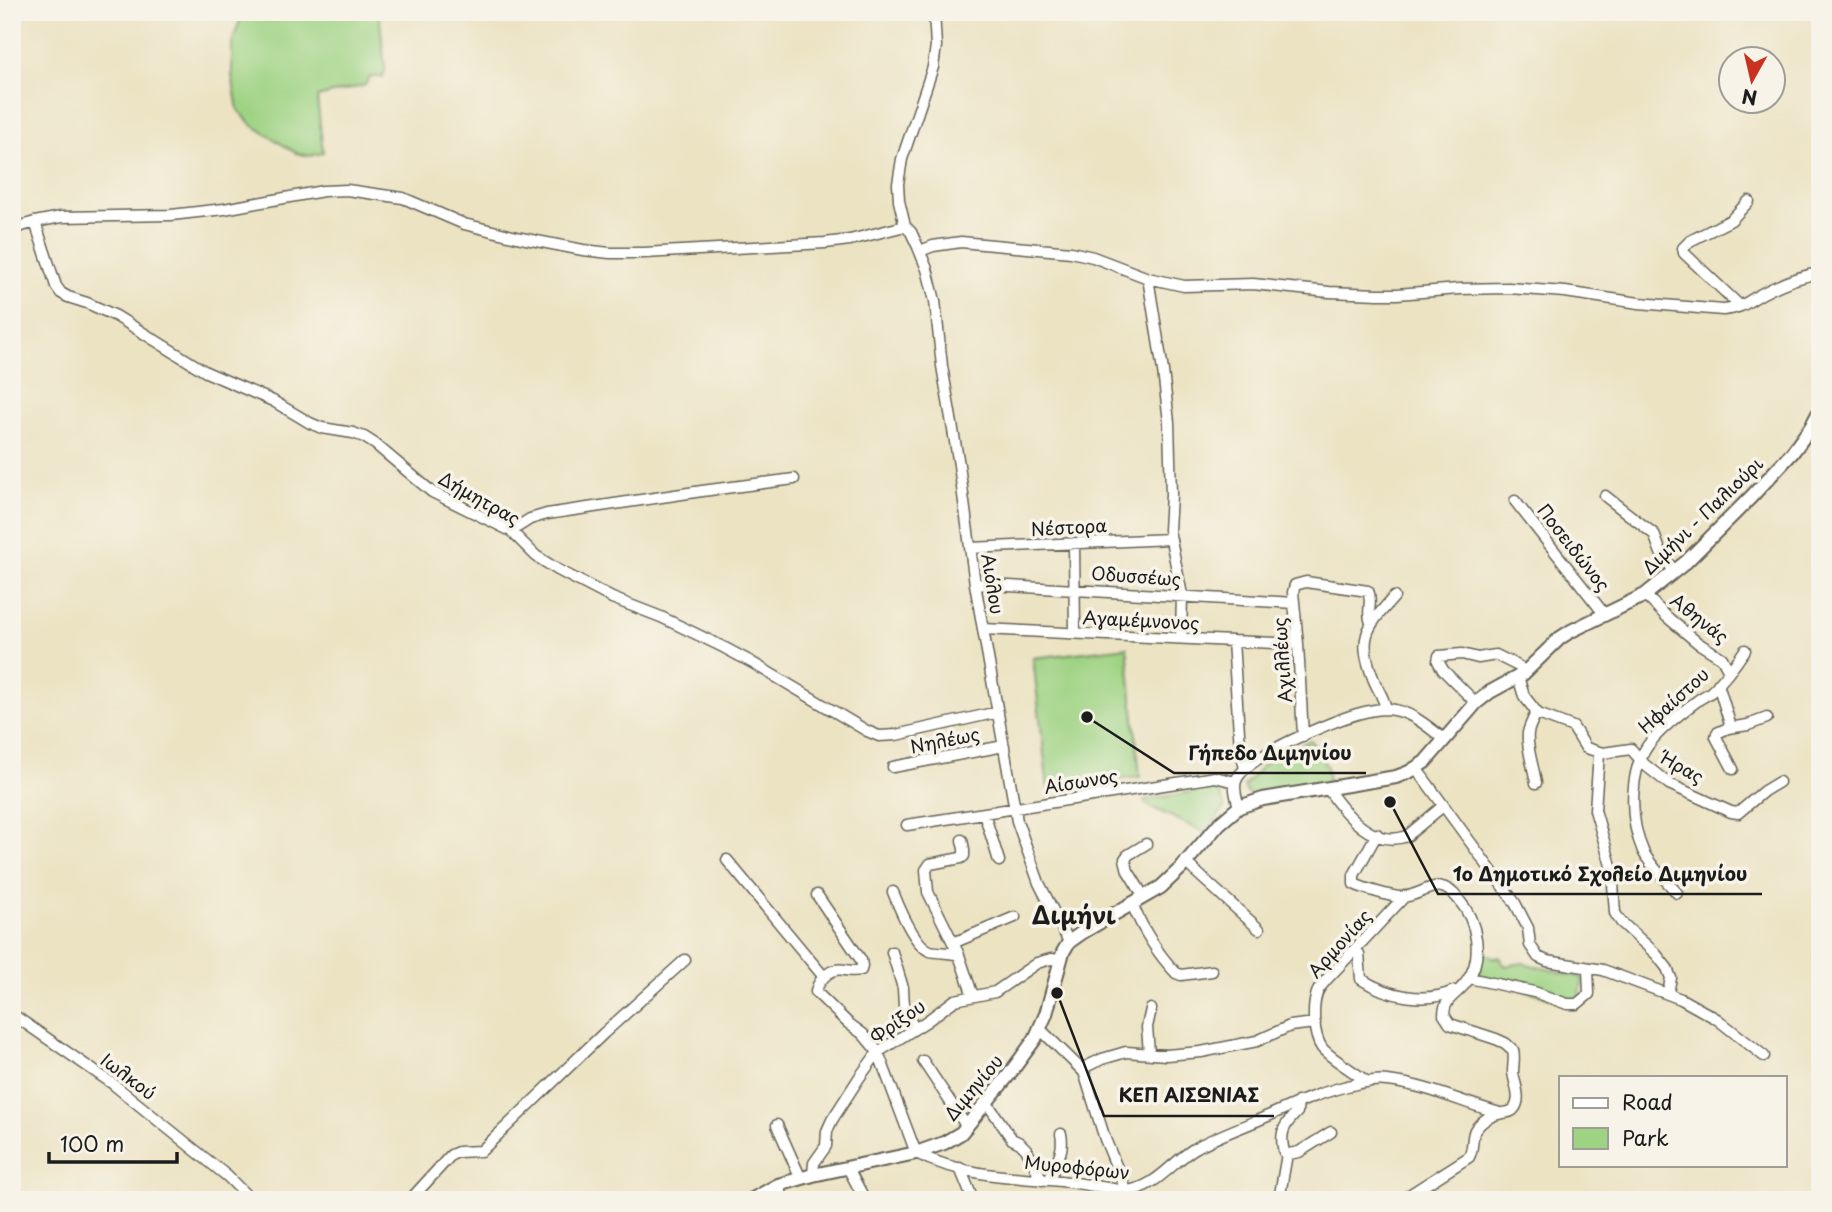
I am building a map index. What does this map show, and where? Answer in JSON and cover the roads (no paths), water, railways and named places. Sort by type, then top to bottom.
[{"type":"main road","name":"Διμήνι - Παλιούρι","points":[[1069,942],[1172,877],[1219,824],[1239,807],[1263,799],[1384,780],[1425,762],[1476,703],[1490,692],[1521,674],[1566,634],[1645,595],[1701,547],[1792,453],[1820,410]]},
{"type":"main road","name":"Διμηνίου","points":[[751,1200],[778,1185],[916,1153],[956,1136],[967,1127],[1028,1050],[1046,1014],[1065,947],[1069,942]]},
{"type":"street","points":[[12,229],[61,217],[146,217],[196,213],[323,191],[347,190],[402,198],[454,221],[521,238],[567,248],[610,253],[850,240],[905,226],[898,184],[933,67],[936,46],[934,12]]},
{"type":"street","points":[[1740,306],[1684,253],[1683,247],[1731,220],[1749,201]]},
{"type":"street","name":"Δήμητρας","points":[[35,222],[56,286],[61,293],[105,311],[206,372],[273,401],[310,423],[364,437],[432,492],[511,531],[536,556],[558,570],[612,598],[672,622],[723,647],[872,734],[896,735],[998,712]]},
{"type":"street","name":"Αιόλου","points":[[905,226],[920,251],[934,301],[975,584],[1020,833],[1035,874],[1069,942]]},
{"type":"street","points":[[920,251],[961,242],[1070,252],[1093,257],[1148,278],[1184,286],[1253,284],[1356,294],[1397,295],[1477,288],[1517,289],[1723,310],[1747,304],[1760,294],[1791,280],[1820,273]]},
{"type":"street","points":[[1148,278],[1169,422],[1169,524],[1182,595],[1181,638]]},
{"type":"street","points":[[511,531],[530,519],[555,513],[794,479]]},
{"type":"street","points":[[1605,496],[1654,534],[1661,553],[1674,571]]},
{"type":"street","name":"Ποσειδώνος","points":[[1515,500],[1605,615]]},
{"type":"street","name":"Νέστορα","points":[[970,548],[1170,539]]},
{"type":"street","points":[[1074,543],[1075,633]]},
{"type":"street","name":"Αχιλλέως","points":[[1303,736],[1293,589],[1297,583],[1306,582],[1368,591],[1371,622]]},
{"type":"street","name":"Οδυσσέως","points":[[975,584],[1294,603]]},
{"type":"street","name":"Αθηνάς","points":[[1645,595],[1695,640],[1722,658],[1729,671]]},
{"type":"street","points":[[1386,709],[1365,649],[1371,622],[1394,597]]},
{"type":"street","name":"Αγαμέμνονος","points":[[983,629],[1298,644]]},
{"type":"street","points":[[1233,641],[1240,748],[1245,768]]},
{"type":"street","name":"Ηφαίστου","points":[[1677,892],[1643,853],[1633,818],[1640,760],[1653,738],[1710,692],[1745,650]]},
{"type":"street","points":[[1476,703],[1443,670],[1438,661],[1439,656],[1462,654],[1478,658],[1496,655],[1515,664],[1521,674],[1524,696],[1536,712],[1542,717],[1573,727],[1583,745],[1599,753],[1595,810],[1612,869],[1615,914],[1667,968],[1671,978],[1668,993]]},
{"type":"street","points":[[1718,684],[1731,727]]},
{"type":"street","points":[[1239,807],[1235,782],[1245,768],[1264,754],[1358,713],[1386,709],[1402,712],[1413,716],[1444,739]]},
{"type":"street","points":[[1536,712],[1528,734],[1536,783]]},
{"type":"street","points":[[1732,769],[1716,737],[1719,732],[1767,718]]},
{"type":"street","name":"Νηλέως","points":[[893,767],[1004,746]]},
{"type":"street","name":"Ήρας","points":[[1599,753],[1632,749],[1651,770],[1676,788],[1736,813],[1779,782]]},
{"type":"street","points":[[1416,768],[1521,911],[1535,954],[1547,961],[1603,970],[1668,993],[1717,1019],[1764,1056]]},
{"type":"street","name":"Αίσωνος","points":[[907,825],[1215,777],[1235,782]]},
{"type":"street","points":[[1328,789],[1356,824],[1377,835],[1395,838],[1407,836],[1443,806]]},
{"type":"street","points":[[984,813],[999,861]]},
{"type":"street","points":[[1377,835],[1353,875],[1356,886],[1389,895],[1405,896],[1434,886],[1443,887],[1460,900],[1473,925],[1476,939],[1475,962],[1467,982],[1445,1005],[1444,1015],[1447,1021],[1513,1049],[1517,1102],[1512,1110],[1488,1118],[1475,1131],[1469,1157],[1403,1199]]},
{"type":"street","points":[[962,840],[964,856],[930,864],[926,870],[928,892],[959,955],[972,996]]},
{"type":"street","points":[[1144,897],[1128,870],[1125,859],[1146,844]]},
{"type":"street","points":[[727,860],[824,976]]},
{"type":"street","points":[[1186,863],[1259,929]]},
{"type":"street","points":[[893,892],[905,921],[925,948],[959,955]]},
{"type":"street","points":[[817,895],[862,965],[861,970],[856,972],[838,970],[824,976],[816,988],[818,995],[863,1034],[877,1052],[916,1153]]},
{"type":"street","name":"Αρμονίας","points":[[1315,1023],[1314,1008],[1319,988],[1405,896]]},
{"type":"street","points":[[1132,904],[1152,943],[1174,971],[1181,975],[1212,971]]},
{"type":"street","points":[[953,943],[1015,917]]},
{"type":"street","points":[[1356,948],[1361,978],[1387,991],[1408,996],[1432,998],[1444,995],[1467,982],[1534,992],[1563,1004],[1574,1005],[1589,994],[1588,968]]},
{"type":"street","points":[[892,952],[903,988],[904,1006],[915,1029]]},
{"type":"street","points":[[410,1200],[452,1155],[461,1151],[481,1151],[685,960]]},
{"type":"street","name":"Φρίξου","points":[[807,1177],[826,1146],[827,1131],[832,1120],[877,1052],[955,1000],[999,990],[1043,961],[1061,960]]},
{"type":"street","points":[[1149,1053],[1147,1027],[1151,1009]]},
{"type":"street","name":"Ιωλκού","points":[[12,1014],[113,1084],[227,1176],[251,1200]]},
{"type":"street","points":[[1081,1069],[1115,1054],[1131,1051],[1166,1055],[1211,1050],[1257,1041],[1290,1026],[1315,1023],[1319,1043],[1324,1049],[1367,1082]]},
{"type":"street","points":[[1040,1029],[1085,1075],[1105,1139],[1127,1195]]},
{"type":"street","points":[[923,1061],[967,1127]]},
{"type":"street","name":"Μυροφόρων","points":[[916,1153],[960,1168],[992,1175],[1046,1180],[1127,1195],[1151,1183],[1198,1147],[1330,1090],[1383,1080],[1415,1086],[1500,1113]]},
{"type":"street","points":[[1279,1200],[1287,1154],[1283,1146],[1284,1127],[1297,1112],[1298,1102]]},
{"type":"street","points":[[987,1103],[1012,1139],[1026,1149],[1046,1180],[1062,1152],[1061,1134]]},
{"type":"street","points":[[777,1125],[807,1177]]},
{"type":"street","points":[[1287,1154],[1299,1152],[1331,1132]]},
{"type":"street","points":[[848,1168],[865,1200]]},
{"type":"street","points":[[960,1168],[973,1200]]},
{"type":"street","points":[[778,1185],[784,1200]]},
{"type":"place","name":"Γήπεδο Διμηνίου","points":[[1087,717]]},
{"type":"place","name":"1ο Δημοτικό Σχολείο Διμηνίου","points":[[1390,802]]},
{"type":"place","name":"ΚΕΠ ΑΙΣΩΝΙΑΣ","points":[[1057,993]]},
{"type":"district","name":"Διμήνι","points":[[1074,916]]}]
